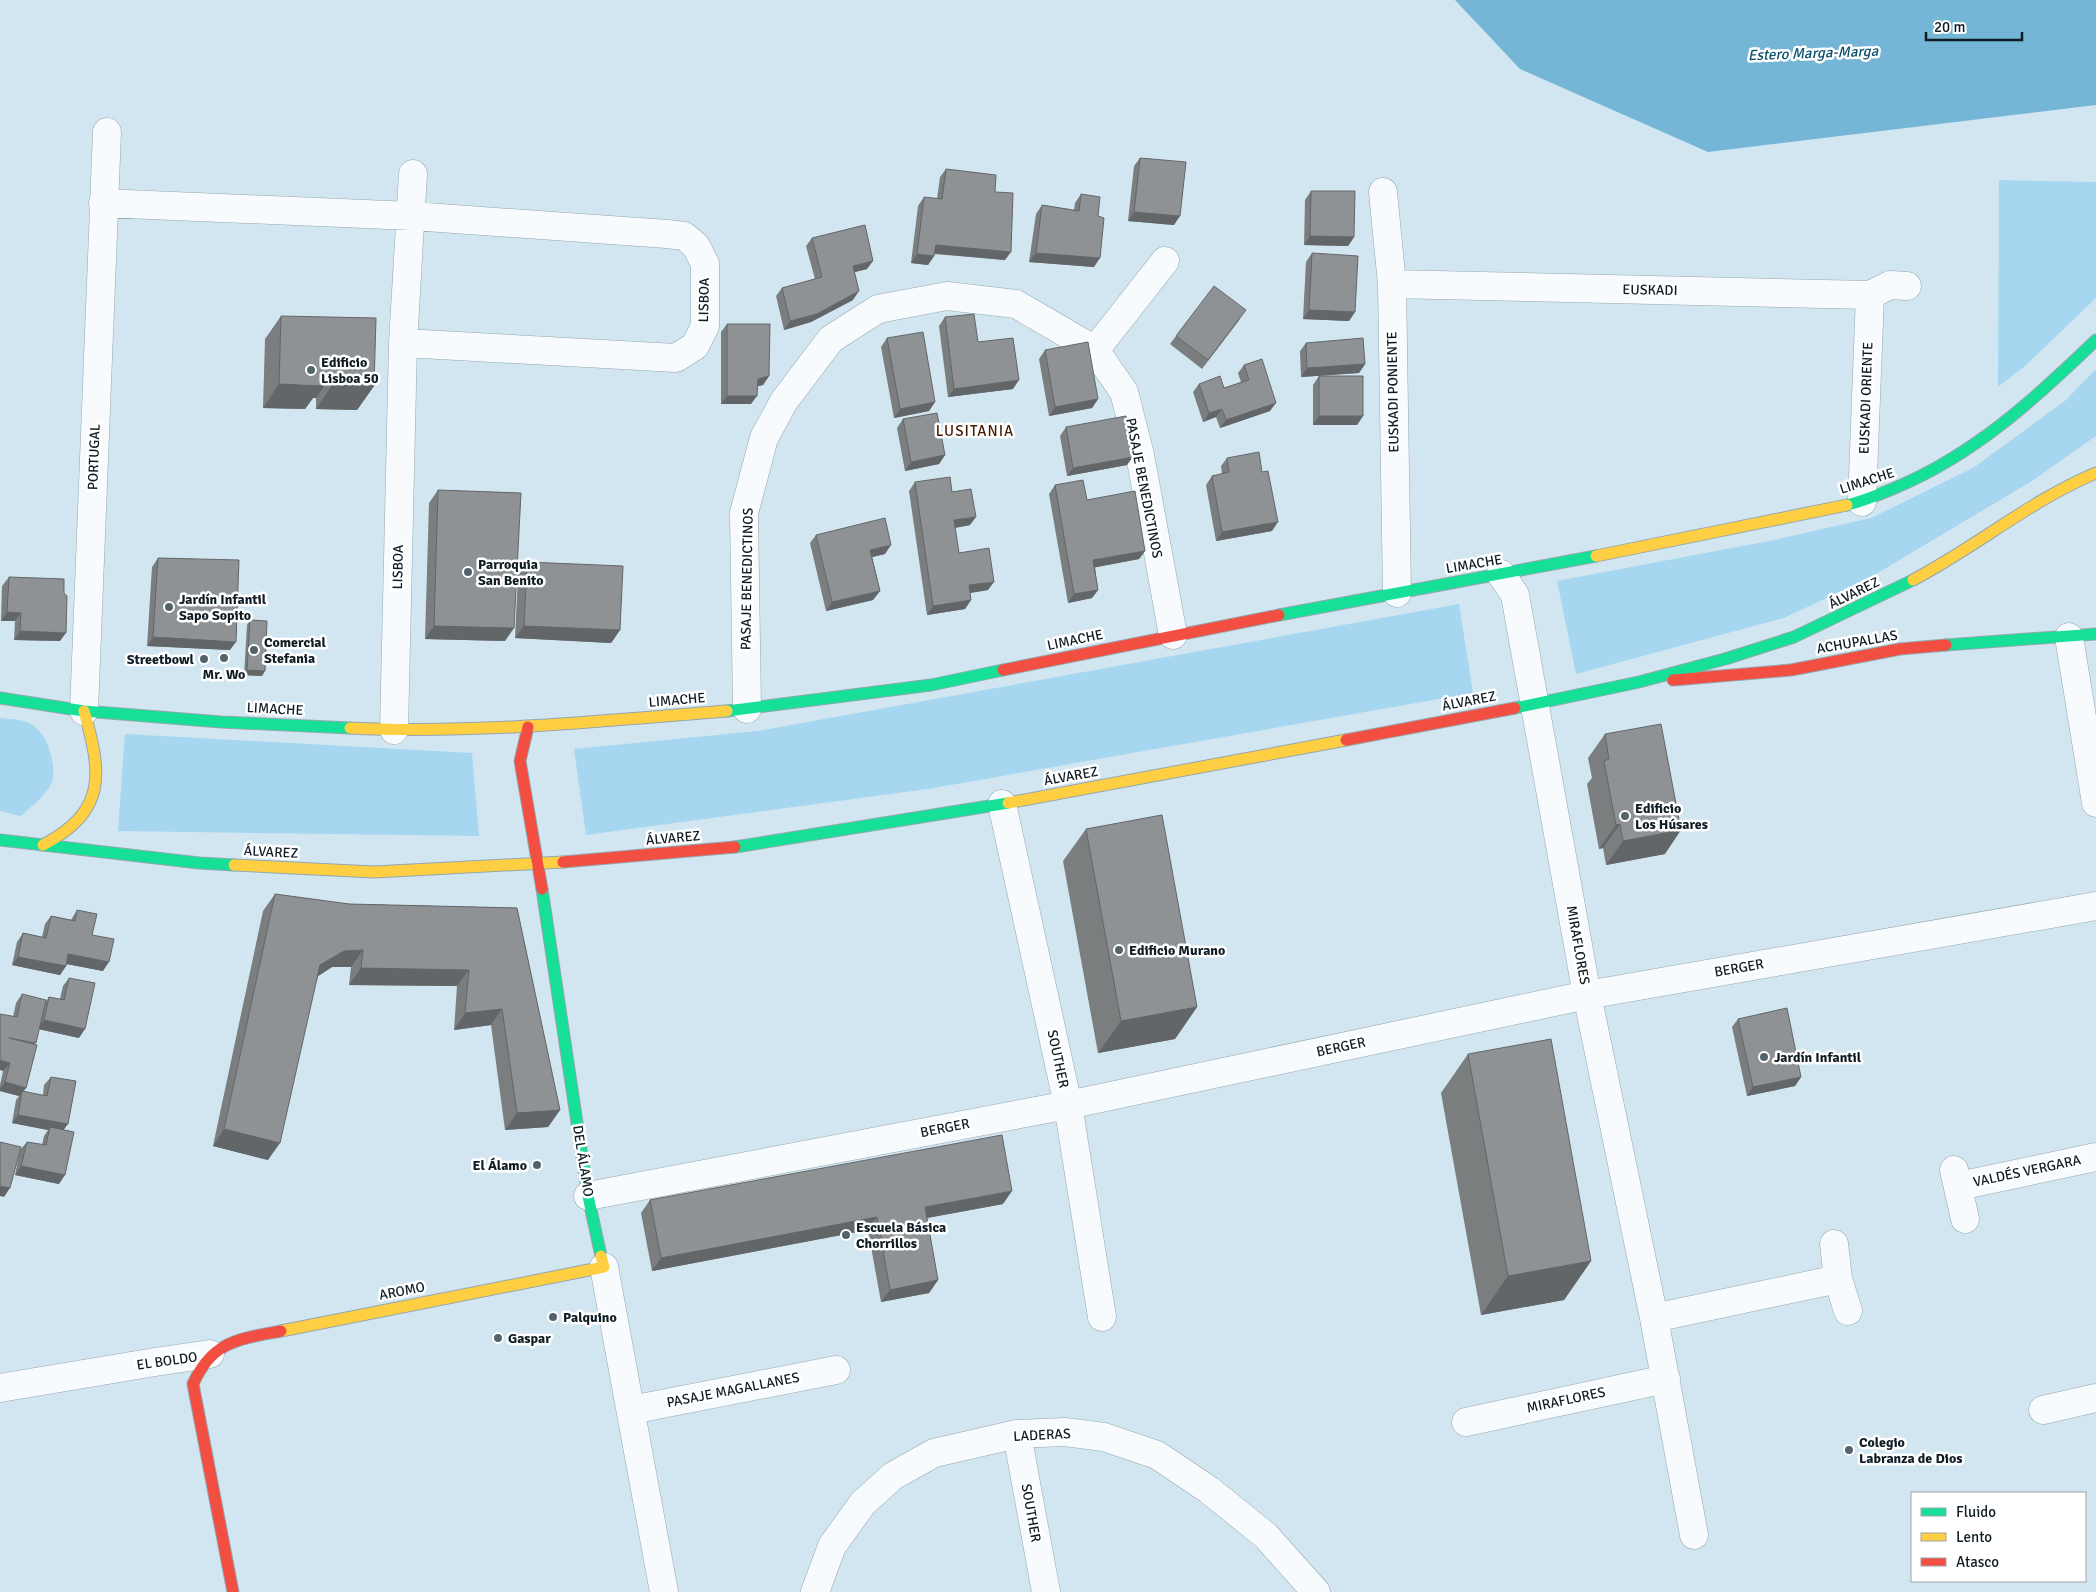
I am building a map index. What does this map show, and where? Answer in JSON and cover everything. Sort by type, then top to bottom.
[{"type":"main road","name":"LIMACHE","points":[[0,698],[84,711],[221,722],[394,730],[528,727],[747,709],[931,685],[1173,635],[1501,574],[1862,502],[1926,474],[1986,438],[2040,394],[2096,340]]},
{"type":"main road","name":"ÁLVAREZ","points":[[0,840],[200,863],[374,872],[538,864],[750,846],[1002,804],[1536,704],[1625,685],[1786,640],[1842,616],[1944,563],[2067,486],[2096,473]]},
{"type":"main road","name":"ACHUPALLAS","points":[[1625,685],[1791,670],[1900,649],[2096,634]]},
{"type":"main road","points":[[43,845],[64,833],[81,819],[88,808],[94,791],[96,752],[84,711]]},
{"type":"main road","name":"DEL ÁLAMO","points":[[528,727],[520,760],[538,864],[588,1196],[604,1267]]},
{"type":"main road","name":"AROMO","points":[[210,1354],[228,1343],[251,1336],[604,1267]]},
{"type":"main road","name":"EL BOLDO","points":[[210,1354],[200,1367],[194,1384],[233,1592]]},
{"type":"street","name":"PORTUGAL","points":[[84,711],[107,132]]},
{"type":"street","name":"LISBOA","points":[[394,730],[403,343],[413,174]]},
{"type":"street","name":"EUSKADI PONIENTE","points":[[1383,192],[1392,284],[1397,593]]},
{"type":"street","points":[[103,203],[412,216]]},
{"type":"street","name":"LISBOA","points":[[403,343],[676,358],[695,346],[705,326],[705,264],[696,246],[684,236],[412,216]]},
{"type":"street","points":[[1095,350],[1165,261]]},
{"type":"street","name":"EUSKADI","points":[[1392,284],[1870,295],[1890,285],[1907,286]]},
{"type":"street","name":"EUSKADI ORIENTE","points":[[1862,502],[1870,295]]},
{"type":"street","name":"PASAJE BENEDICTINOS","points":[[747,709],[744,513],[764,438],[784,401],[831,339],[878,309],[947,296],[1016,304],[1095,350],[1124,392],[1140,455],[1173,635]]},
{"type":"street","name":"MIRAFLORES","points":[[1501,574],[1515,595],[1587,995],[1654,1318],[1694,1535]]},
{"type":"street","points":[[2069,637],[2096,803]]},
{"type":"street","name":"SOUTHER","points":[[1002,804],[1068,1104],[1102,1316]]},
{"type":"street","name":"BERGER","points":[[588,1196],[1068,1104],[1587,995],[2096,906]]},
{"type":"street","name":"VALDÉS VERGARA","points":[[1965,1219],[1956,1178],[2096,1158]]},
{"type":"street","points":[[1834,1244],[1838,1279],[1848,1310]]},
{"type":"street","name":"DEL ÁLAMO","points":[[604,1267],[664,1592]]},
{"type":"street","points":[[1654,1318],[1838,1279]]},
{"type":"street","name":"EL BOLDO","points":[[0,1388],[210,1354]]},
{"type":"street","name":"PASAJE MAGALLANES","points":[[630,1410],[836,1370]]},
{"type":"street","name":"MIRAFLORES","points":[[1466,1422],[1666,1379]]},
{"type":"street","points":[[2043,1410],[2096,1398]]},
{"type":"street","name":"LADERAS","points":[[815,1592],[832,1546],[863,1503],[893,1476],[934,1453],[1017,1434],[1065,1432],[1104,1437],[1157,1455],[1209,1490],[1266,1536],[1316,1592]]},
{"type":"street","name":"SOUTHER","points":[[1017,1434],[1046,1592]]},
{"type":"shaded area","points":[[1999,180],[2096,182],[2096,298],[2025,366],[1998,387]]},
{"type":"shaded area","points":[[2096,369],[2096,436],[2032,481],[1871,577],[1784,618],[1576,674],[1557,581],[1774,540],[1871,518],[1973,468],[2066,400]]},
{"type":"shaded area","points":[[1459,604],[1473,693],[928,789],[586,835],[574,749],[758,731]]},
{"type":"shaded area","points":[[0,718],[24,721],[34,726],[44,738],[51,754],[53,778],[49,788],[21,816],[0,811]]},
{"type":"shaded area","points":[[125,734],[472,753],[479,836],[118,831]]},
{"type":"water","name":"Estero Marga-Marga","points":[[1455,0],[2096,0],[2096,105],[1708,152],[1520,69]]},
{"type":"building","points":[[1140,158],[1186,162],[1180,216],[1134,212]]},
{"type":"building","points":[[946,169],[996,175],[995,192],[1013,193],[1011,252],[936,245],[934,256],[917,254],[924,197],[942,199]]},
{"type":"building","points":[[1311,191],[1355,191],[1354,237],[1310,236]]},
{"type":"building","points":[[1081,194],[1100,197],[1098,216],[1104,218],[1100,258],[1036,253],[1042,205],[1079,211]]},
{"type":"building","points":[[865,225],[873,261],[853,266],[859,291],[817,314],[790,321],[782,288],[822,277],[812,238]]},
{"type":"building","points":[[1312,253],[1358,256],[1355,312],[1309,310]]},
{"type":"building","points":[[1214,286],[1246,310],[1208,360],[1176,336]]},
{"type":"building","points":[[974,314],[978,342],[1013,338],[1019,380],[954,389],[945,317]]},
{"type":"building","points":[[281,316],[376,318],[374,386],[332,385],[333,374],[322,374],[321,386],[279,384]]},
{"type":"building","points":[[727,324],[770,324],[769,376],[758,379],[757,396],[727,396]]},
{"type":"building","points":[[923,332],[935,402],[900,409],[887,338]]},
{"type":"building","points":[[1363,338],[1365,364],[1307,368],[1306,343]]},
{"type":"building","points":[[1088,342],[1098,399],[1055,407],[1045,350]]},
{"type":"building","points":[[1262,359],[1276,403],[1226,420],[1222,409],[1209,413],[1199,384],[1220,376],[1224,388],[1249,380],[1244,365]]},
{"type":"building","points":[[1319,376],[1363,376],[1363,416],[1319,416]]},
{"type":"building","points":[[937,413],[945,455],[911,462],[903,419]]},
{"type":"building","points":[[1126,416],[1133,457],[1073,468],[1066,427]]},
{"type":"building","points":[[1259,452],[1262,472],[1268,471],[1278,522],[1222,532],[1212,476],[1229,472],[1227,458]]},
{"type":"building","points":[[950,477],[952,492],[971,489],[976,517],[954,520],[959,553],[989,548],[994,582],[969,585],[971,600],[933,606],[915,482]]},
{"type":"building","points":[[1083,480],[1087,500],[1135,491],[1145,551],[1093,560],[1098,590],[1074,594],[1055,485]]},
{"type":"building","name":"Parroquia San Benito","points":[[438,490],[521,493],[514,628],[434,626]]},
{"type":"building","points":[[885,518],[891,545],[870,550],[880,591],[832,602],[816,535]]},
{"type":"building","points":[[158,558],[239,560],[236,642],[153,637]]},
{"type":"building","points":[[527,562],[623,566],[620,630],[524,626]]},
{"type":"building","points":[[9,577],[64,579],[64,593],[67,596],[66,633],[20,631],[21,613],[7,612]]},
{"type":"building","name":"Comercial Stefania","points":[[250,620],[267,621],[265,671],[247,670]]},
{"type":"building","points":[[1661,724],[1681,830],[1623,841],[1620,824],[1616,825],[1604,761],[1609,759],[1605,734]]},
{"type":"building","points":[[1162,815],[1197,1007],[1121,1021],[1086,829]]},
{"type":"building","points":[[275,894],[349,904],[517,908],[560,1110],[517,1113],[502,1009],[465,1013],[469,970],[361,968],[363,950],[344,951],[320,965],[280,1143],[224,1129]]},
{"type":"building","points":[[77,910],[97,914],[92,935],[114,939],[109,962],[68,954],[66,966],[18,957],[23,933],[46,938],[51,916],[75,921]]},
{"type":"building","points":[[69,978],[95,983],[85,1029],[44,1020],[49,997],[64,1000]]},
{"type":"building","points":[[22,994],[46,1000],[36,1043],[9,1038],[37,1045],[26,1088],[5,1082],[10,1063],[0,1060],[0,1014],[17,1017]]},
{"type":"building","name":"Jardín Infantil","points":[[1787,1008],[1801,1077],[1753,1087],[1738,1019]]},
{"type":"building","points":[[1551,1039],[1591,1261],[1508,1276],[1468,1054]]},
{"type":"building","points":[[51,1077],[76,1081],[68,1124],[18,1115],[22,1091],[47,1096]]},
{"type":"building","points":[[50,1127],[74,1132],[65,1175],[21,1166],[27,1142],[46,1145]]},
{"type":"building","points":[[1002,1135],[1012,1191],[925,1207],[938,1280],[890,1290],[877,1217],[661,1258],[650,1200]]},
{"type":"building","points":[[0,1142],[21,1147],[10,1188],[0,1186]]},
{"type":"traffic: fast","points":[[1847,505],[1897,487],[1953,458],[2003,423],[2051,383],[2096,340]]},
{"type":"traffic: fast","points":[[1279,615],[1596,556]]},
{"type":"traffic: fast","points":[[1515,708],[1639,682],[1725,659],[1794,637],[1913,580]]},
{"type":"traffic: fast","points":[[1946,645],[2096,634]]},
{"type":"traffic: fast","points":[[727,711],[931,685],[1003,670]]},
{"type":"traffic: fast","points":[[0,698],[84,711],[221,722],[350,728]]},
{"type":"traffic: fast","points":[[735,847],[1008,803]]},
{"type":"traffic: fast","points":[[0,840],[199,863],[234,865]]},
{"type":"traffic: fast","points":[[542,889],[588,1196],[601,1256]]},
{"type":"traffic: slow","points":[[1913,580],[2049,496],[2096,473]]},
{"type":"traffic: slow","points":[[1596,556],[1847,505]]},
{"type":"traffic: slow","points":[[43,845],[64,832],[79,819],[89,804],[94,789],[96,772],[94,754],[84,711]]},
{"type":"traffic: slow","points":[[350,728],[491,728],[727,711]]},
{"type":"traffic: slow","points":[[1008,803],[1346,740]]},
{"type":"traffic: slow","points":[[234,865],[374,872],[563,862]]},
{"type":"traffic: slow","points":[[281,1331],[604,1267],[601,1256]]},
{"type":"traffic: jam","points":[[1003,670],[1279,615]]},
{"type":"traffic: jam","points":[[1673,680],[1791,670],[1900,649],[1946,645]]},
{"type":"traffic: jam","points":[[1346,740],[1515,708]]},
{"type":"traffic: jam","points":[[528,727],[520,761],[542,889]]},
{"type":"traffic: jam","points":[[563,862],[735,847]]},
{"type":"traffic: jam","points":[[233,1592],[193,1384],[209,1359],[218,1350],[240,1340],[281,1331]]},
{"type":"place","name":"Edificio Lisboa 50","points":[[311,370]]},
{"type":"place","name":"Parroquia San Benito","points":[[468,572]]},
{"type":"place","name":"Jardín Infantil Sapo Sopito","points":[[169,607]]},
{"type":"place","name":"Comercial Stefania","points":[[254,650]]},
{"type":"place","name":"Mr. Wo","points":[[224,658]]},
{"type":"place","name":"Streetbowl","points":[[204,659]]},
{"type":"place","name":"Edificio Los Húsares","points":[[1625,816]]},
{"type":"place","name":"Edificio Murano","points":[[1119,950]]},
{"type":"place","name":"Jardín Infantil","points":[[1764,1057]]},
{"type":"place","name":"El Álamo","points":[[537,1165]]},
{"type":"place","name":"Escuela Básica Chorrillos","points":[[846,1235]]},
{"type":"place","name":"Palquino","points":[[553,1317]]},
{"type":"place","name":"Gaspar","points":[[498,1338]]},
{"type":"place","name":"Colegio Labranza de Dios","points":[[1849,1450]]},
{"type":"district","name":"LUSITANIA","points":[[975,431]]}]
